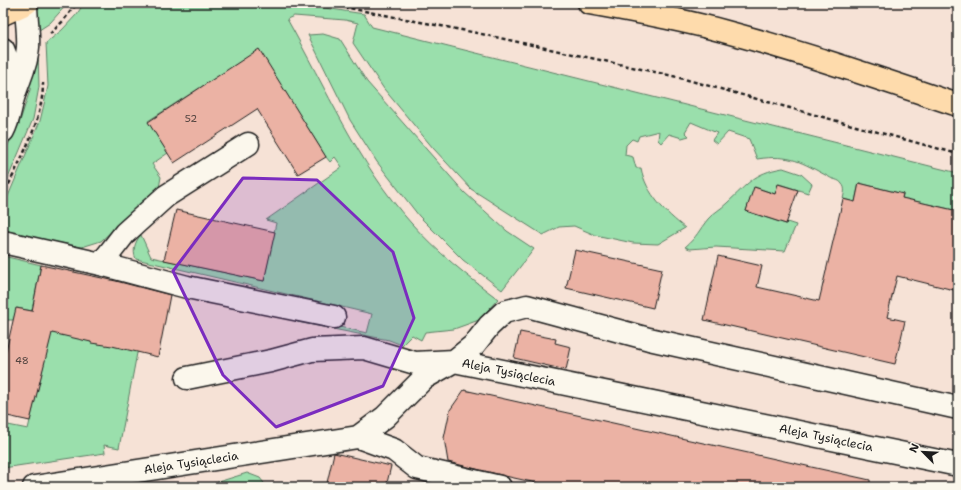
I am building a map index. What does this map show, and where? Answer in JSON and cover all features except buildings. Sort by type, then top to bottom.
[{"type":"main road","points":[[3,14],[26,3]]},
{"type":"main road","points":[[589,3],[722,30],[783,48],[958,105]]},
{"type":"street","points":[[3,131],[12,109],[14,94],[26,63],[28,46],[25,23],[26,3]]},
{"type":"street","points":[[3,49],[9,64],[14,94]]},
{"type":"street","points":[[101,264],[125,233],[166,196],[248,144]]},
{"type":"street","points":[[3,242],[101,264],[187,287],[334,317]]},
{"type":"street","points":[[187,378],[272,361],[312,350],[364,348],[415,363],[454,361],[474,345],[489,326],[504,312],[527,306],[649,339],[958,408]]},
{"type":"street","name":"Aleja Tysiąclecia","points":[[34,487],[358,437],[386,417],[424,378],[454,361],[958,465]]},
{"type":"street","points":[[358,437],[394,450],[417,468],[500,487]]},
{"type":"path","points":[[52,32],[64,21],[77,3]]},
{"type":"path","points":[[323,3],[478,33],[673,76],[958,154]]},
{"type":"highlighted area","points":[[243,178],[317,180],[393,252],[414,318],[383,386],[276,427],[223,375],[173,271]]},
{"type":"green space","points":[[41,3],[68,3],[50,23],[33,34],[35,14]]},
{"type":"green space","points":[[84,3],[292,3],[364,14],[372,27],[958,173],[958,211],[902,198],[903,194],[859,183],[855,202],[843,199],[844,187],[838,180],[795,160],[779,158],[757,159],[749,139],[728,132],[717,144],[712,140],[717,133],[691,122],[685,132],[689,136],[682,138],[669,134],[661,143],[658,140],[659,131],[639,136],[637,141],[632,139],[626,145],[625,155],[633,157],[636,168],[641,168],[647,186],[652,194],[664,209],[685,228],[658,244],[633,243],[595,235],[574,226],[559,227],[543,235],[471,189],[433,148],[384,89],[353,43],[358,23],[345,20],[294,16],[287,19],[359,151],[392,200],[431,244],[498,299],[479,320],[454,329],[425,332],[421,340],[412,335],[402,345],[389,340],[297,322],[298,318],[367,333],[372,314],[136,259],[134,253],[137,240],[141,235],[151,257],[264,281],[276,223],[266,220],[342,167],[335,157],[330,162],[326,157],[259,50],[148,121],[168,153],[152,164],[161,177],[159,188],[101,241],[82,247],[23,236],[3,229],[3,208],[40,121],[45,100],[48,86],[46,43],[62,30],[77,14]]},
{"type":"green space","points":[[323,34],[340,39],[367,82],[464,192],[507,231],[534,249],[502,290],[463,260],[419,216],[377,162],[350,120],[308,35]]},
{"type":"green space","points":[[38,49],[39,87],[33,119],[3,190],[3,155],[19,124],[30,90],[34,50]]},
{"type":"green space","points":[[783,168],[801,174],[812,184],[808,193],[779,184],[775,194],[755,187],[746,211],[786,224],[787,222],[796,225],[785,251],[716,247],[690,249],[685,247],[695,237],[710,217],[752,180],[765,173]]},
{"type":"green space","points":[[3,256],[41,265],[32,311],[17,308],[13,320],[3,320]]},
{"type":"green space","points":[[55,318],[107,345],[124,346],[124,349],[125,346],[139,352],[137,353],[119,448],[104,445],[105,453],[3,468],[3,424],[28,429]]},
{"type":"green space","points":[[247,473],[260,478],[267,487],[202,487]]}]
